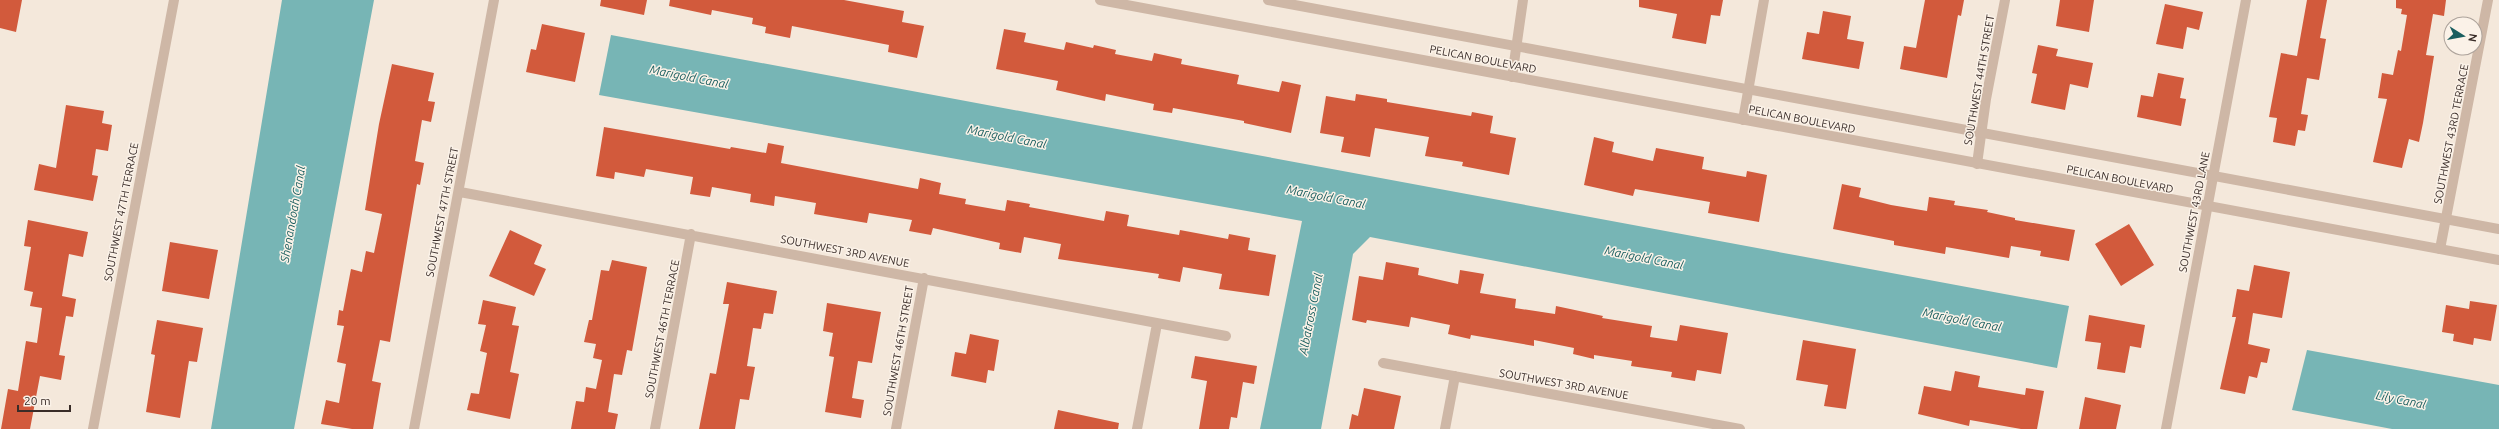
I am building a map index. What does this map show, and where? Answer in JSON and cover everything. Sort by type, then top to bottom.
[{"type":"street","name":"SOUTHWEST 47TH TERRACE","points":[[93,429],[174,0]]},
{"type":"street","name":"SOUTHWEST 47TH STREET","points":[[414,429],[460,192],[494,0]]},
{"type":"street","name":"PELICAN BOULEVARD","points":[[1100,0],[2207,207],[2499,260]]},
{"type":"street","name":"PELICAN BOULEVARD","points":[[1268,0],[2499,229]]},
{"type":"street","points":[[1512,77],[1515,46],[1523,0]]},
{"type":"street","points":[[1743,120],[1764,0]]},
{"type":"street","name":"SOUTHWEST 44TH STREET","points":[[1978,164],[1981,133],[2005,0]]},
{"type":"street","name":"SOUTHWEST 43RD LANE","points":[[2166,429],[2246,0]]},
{"type":"street","name":"SOUTHWEST 43RD TERRACE","points":[[2440,249],[2488,0]]},
{"type":"street","name":"SOUTHWEST 3RD AVENUE","points":[[460,192],[691,234],[1226,336]]},
{"type":"street","name":"SOUTHWEST 46TH TERRACE","points":[[655,429],[691,234]]},
{"type":"street","name":"SOUTHWEST 46TH STREET","points":[[896,429],[924,278]]},
{"type":"street","points":[[1137,429],[1157,324]]},
{"type":"street","name":"SOUTHWEST 3RD AVENUE","points":[[1383,363],[1454,376],[1686,424],[1740,429]]},
{"type":"street","points":[[1445,429],[1454,376]]},
{"type":"water","name":"Shenandoah Canal","points":[[282,0],[374,0],[294,429],[211,429]]},
{"type":"water","points":[[611,35],[2069,306],[2057,368],[1370,237],[1353,254],[1321,429],[1260,429],[1302,221],[599,95]]},
{"type":"water","name":"Lily Canal","points":[[2307,350],[2499,385],[2499,429],[2392,429],[2292,410]]},
{"type":"building","points":[[0,0],[22,0],[16,32],[0,28]]},
{"type":"building","points":[[601,0],[647,0],[644,15],[600,6]]},
{"type":"building","points":[[670,0],[844,0],[904,11],[902,22],[924,26],[917,58],[888,52],[889,45],[792,26],[790,38],[765,33],[766,27],[752,24],[753,18],[712,10],[711,15],[669,6]]},
{"type":"building","points":[[1639,0],[1723,0],[1720,16],[1711,15],[1706,44],[1672,38],[1677,14],[1639,7]]},
{"type":"building","points":[[1925,0],[1964,0],[1961,16],[1958,15],[1947,78],[1900,69],[1904,46],[1916,48]]},
{"type":"building","points":[[2060,0],[2094,0],[2089,32],[2056,26]]},
{"type":"building","points":[[2307,0],[2327,0],[2320,38],[2326,39],[2319,80],[2307,78],[2301,114],[2308,115],[2305,131],[2298,130],[2295,146],[2273,142],[2277,118],[2269,117],[2281,53],[2297,56]]},
{"type":"building","points":[[2396,0],[2446,0],[2444,16],[2433,14],[2426,55],[2434,56],[2419,142],[2409,139],[2402,168],[2373,162],[2387,99],[2378,98],[2382,73],[2393,75],[2398,50],[2401,51],[2407,15],[2401,14],[2402,9],[2396,8]]},
{"type":"building","points":[[2165,4],[2203,12],[2199,30],[2187,27],[2183,49],[2156,44]]},
{"type":"building","points":[[1823,11],[1851,16],[1847,39],[1864,42],[1859,69],[1802,59],[1807,32],[1819,34]]},
{"type":"building","points":[[542,24],[585,33],[575,82],[526,72],[531,49],[536,50]]},
{"type":"building","points":[[1004,29],[1026,33],[1024,42],[1064,50],[1066,42],[1093,48],[1094,45],[1116,50],[1115,54],[1152,61],[1154,53],[1182,59],[1181,64],[1239,75],[1237,84],[1279,92],[1282,81],[1301,85],[1291,133],[1244,123],[1244,121],[1173,108],[1172,113],[1153,110],[1154,104],[1106,94],[1105,101],[1056,90],[1058,81],[996,69]]},
{"type":"building","points":[[2038,45],[2058,49],[2056,56],[2093,63],[2088,88],[2070,84],[2065,110],[2031,103],[2037,74],[2032,73]]},
{"type":"building","points":[[392,64],[434,73],[428,101],[435,102],[431,122],[422,120],[415,161],[424,163],[420,185],[417,184],[390,342],[380,340],[372,381],[381,383],[373,429],[352,429],[321,424],[326,400],[339,403],[346,364],[337,362],[344,326],[337,325],[339,310],[343,311],[351,269],[362,272],[366,251],[374,253],[382,214],[365,210],[379,124]]},
{"type":"building","points":[[2158,73],[2184,78],[2180,98],[2186,99],[2181,126],[2137,117],[2141,95],[2153,97]]},
{"type":"building","points":[[1356,94],[1387,99],[1387,102],[1471,116],[1472,112],[1493,116],[1490,133],[1516,138],[1509,175],[1462,166],[1463,162],[1425,156],[1429,137],[1375,128],[1370,157],[1341,152],[1344,137],[1320,133],[1326,96],[1355,101]]},
{"type":"building","points":[[66,105],[104,111],[102,123],[112,125],[108,151],[96,149],[92,175],[98,176],[93,201],[34,190],[39,164],[56,168]]},
{"type":"building","points":[[604,127],[730,149],[731,147],[766,153],[768,143],[784,146],[781,163],[918,189],[920,178],[941,183],[939,194],[966,199],[965,204],[1005,211],[1007,200],[1030,204],[1029,207],[1104,221],[1106,211],[1129,215],[1127,226],[1179,235],[1180,230],[1228,239],[1229,234],[1250,238],[1248,250],[1276,255],[1269,296],[1219,289],[1222,274],[1183,267],[1180,282],[1158,278],[1159,274],[1058,259],[1061,244],[1024,237],[1021,253],[999,249],[1000,243],[933,228],[931,235],[909,231],[912,220],[869,213],[867,223],[814,214],[816,203],[775,196],[774,206],[750,202],[751,194],[712,187],[710,197],[690,194],[693,177],[646,169],[644,177],[615,172],[614,179],[596,176]]},
{"type":"building","points":[[1594,137],[1614,142],[1612,152],[1653,161],[1656,148],[1704,157],[1702,169],[1746,177],[1747,171],[1767,175],[1759,222],[1708,213],[1710,202],[1635,189],[1633,196],[1584,185]]},
{"type":"building","points":[[1842,184],[1861,188],[1859,197],[1891,205],[1927,211],[1929,197],[1955,201],[1954,205],[1988,210],[1987,212],[2015,218],[2015,220],[2075,230],[2069,261],[2040,256],[2041,251],[2011,246],[2009,258],[1946,247],[1945,254],[1894,245],[1894,241],[1833,229]]},
{"type":"building","points":[[28,220],[88,232],[83,257],[69,254],[62,296],[76,299],[73,317],[66,316],[59,355],[65,356],[61,380],[40,376],[30,429],[1,429],[8,389],[18,391],[26,341],[37,343],[42,308],[30,306],[33,292],[24,290],[31,247],[24,246]]},
{"type":"building","points":[[2129,224],[2154,265],[2121,286],[2095,244]]},
{"type":"building","points":[[510,230],[542,245],[534,264],[546,269],[534,296],[489,276]]},
{"type":"building","points":[[170,242],[218,250],[209,299],[162,291]]},
{"type":"building","points":[[612,260],[647,267],[632,351],[627,350],[622,375],[614,374],[608,412],[618,414],[615,429],[571,429],[576,401],[584,402],[586,387],[596,389],[602,360],[593,358],[596,344],[584,342],[589,320],[592,320],[601,270],[609,271]]},
{"type":"building","points":[[1386,262],[1419,268],[1418,275],[1458,284],[1460,270],[1484,274],[1480,293],[1516,299],[1515,308],[1555,314],[1556,306],[1603,316],[1602,318],[1652,326],[1650,337],[1677,341],[1680,325],[1728,333],[1721,374],[1697,370],[1695,381],[1671,377],[1672,372],[1631,366],[1632,361],[1594,355],[1594,359],[1573,354],[1574,348],[1534,340],[1534,346],[1471,335],[1470,339],[1448,334],[1450,325],[1411,317],[1409,327],[1367,320],[1366,323],[1352,320],[1359,276],[1383,280]]},
{"type":"building","points":[[2254,265],[2290,272],[2282,318],[2253,313],[2248,344],[2270,349],[2267,363],[2261,362],[2257,378],[2249,376],[2245,394],[2220,389],[2236,317],[2232,317],[2237,289],[2249,291]]},
{"type":"building","points":[[727,282],[777,291],[773,314],[764,313],[761,329],[753,328],[747,366],[755,367],[749,400],[740,399],[735,429],[699,429],[710,373],[716,374],[729,304],[723,304]]},
{"type":"building","points":[[483,300],[516,307],[512,325],[519,326],[510,372],[519,374],[510,419],[467,410],[471,393],[479,394],[487,353],[480,351],[486,325],[478,324]]},
{"type":"building","points":[[2470,301],[2497,305],[2491,341],[2474,338],[2473,345],[2453,341],[2454,334],[2442,332],[2446,305],[2469,309]]},
{"type":"building","points":[[827,303],[881,312],[872,363],[858,361],[852,398],[864,400],[861,418],[825,412],[834,357],[829,356],[833,333],[823,331]]},
{"type":"building","points":[[2089,315],[2145,325],[2141,348],[2130,346],[2125,373],[2097,369],[2101,343],[2085,341]]},
{"type":"building","points":[[157,320],[203,328],[197,362],[189,361],[180,418],[146,412],[155,355],[151,354]]},
{"type":"building","points":[[970,334],[999,340],[994,371],[988,370],[986,383],[951,376],[955,352],[966,354]]},
{"type":"building","points":[[1803,340],[1856,349],[1846,409],[1824,406],[1828,385],[1796,380]]},
{"type":"building","points":[[1195,356],[1257,366],[1254,384],[1243,382],[1237,418],[1231,417],[1229,429],[1199,429],[1207,381],[1191,378]]},
{"type":"building","points":[[1955,371],[1980,376],[1978,387],[2025,395],[2026,388],[2044,391],[2037,429],[2021,429],[1970,420],[1969,426],[1918,414],[1924,386],[1951,391]]},
{"type":"building","points":[[1364,388],[1401,396],[1394,429],[1349,429],[1352,414],[1358,416]]},
{"type":"building","points":[[2085,397],[2121,405],[2116,429],[2079,429]]},
{"type":"building","points":[[1058,410],[1119,423],[1118,429],[1054,429]]},
{"type":"water label","name":"Marigold Canal","points":[[689,77]]},
{"type":"water label","name":"Marigold Canal","points":[[1007,137]]},
{"type":"water label","name":"Marigold Canal","points":[[1326,197]]},
{"type":"water label","name":"Marigold Canal","points":[[1644,258]]},
{"type":"water label","name":"Albatross Canal","points":[[1311,314]]},
{"type":"water label","name":"Marigold Canal","points":[[1962,320]]}]
